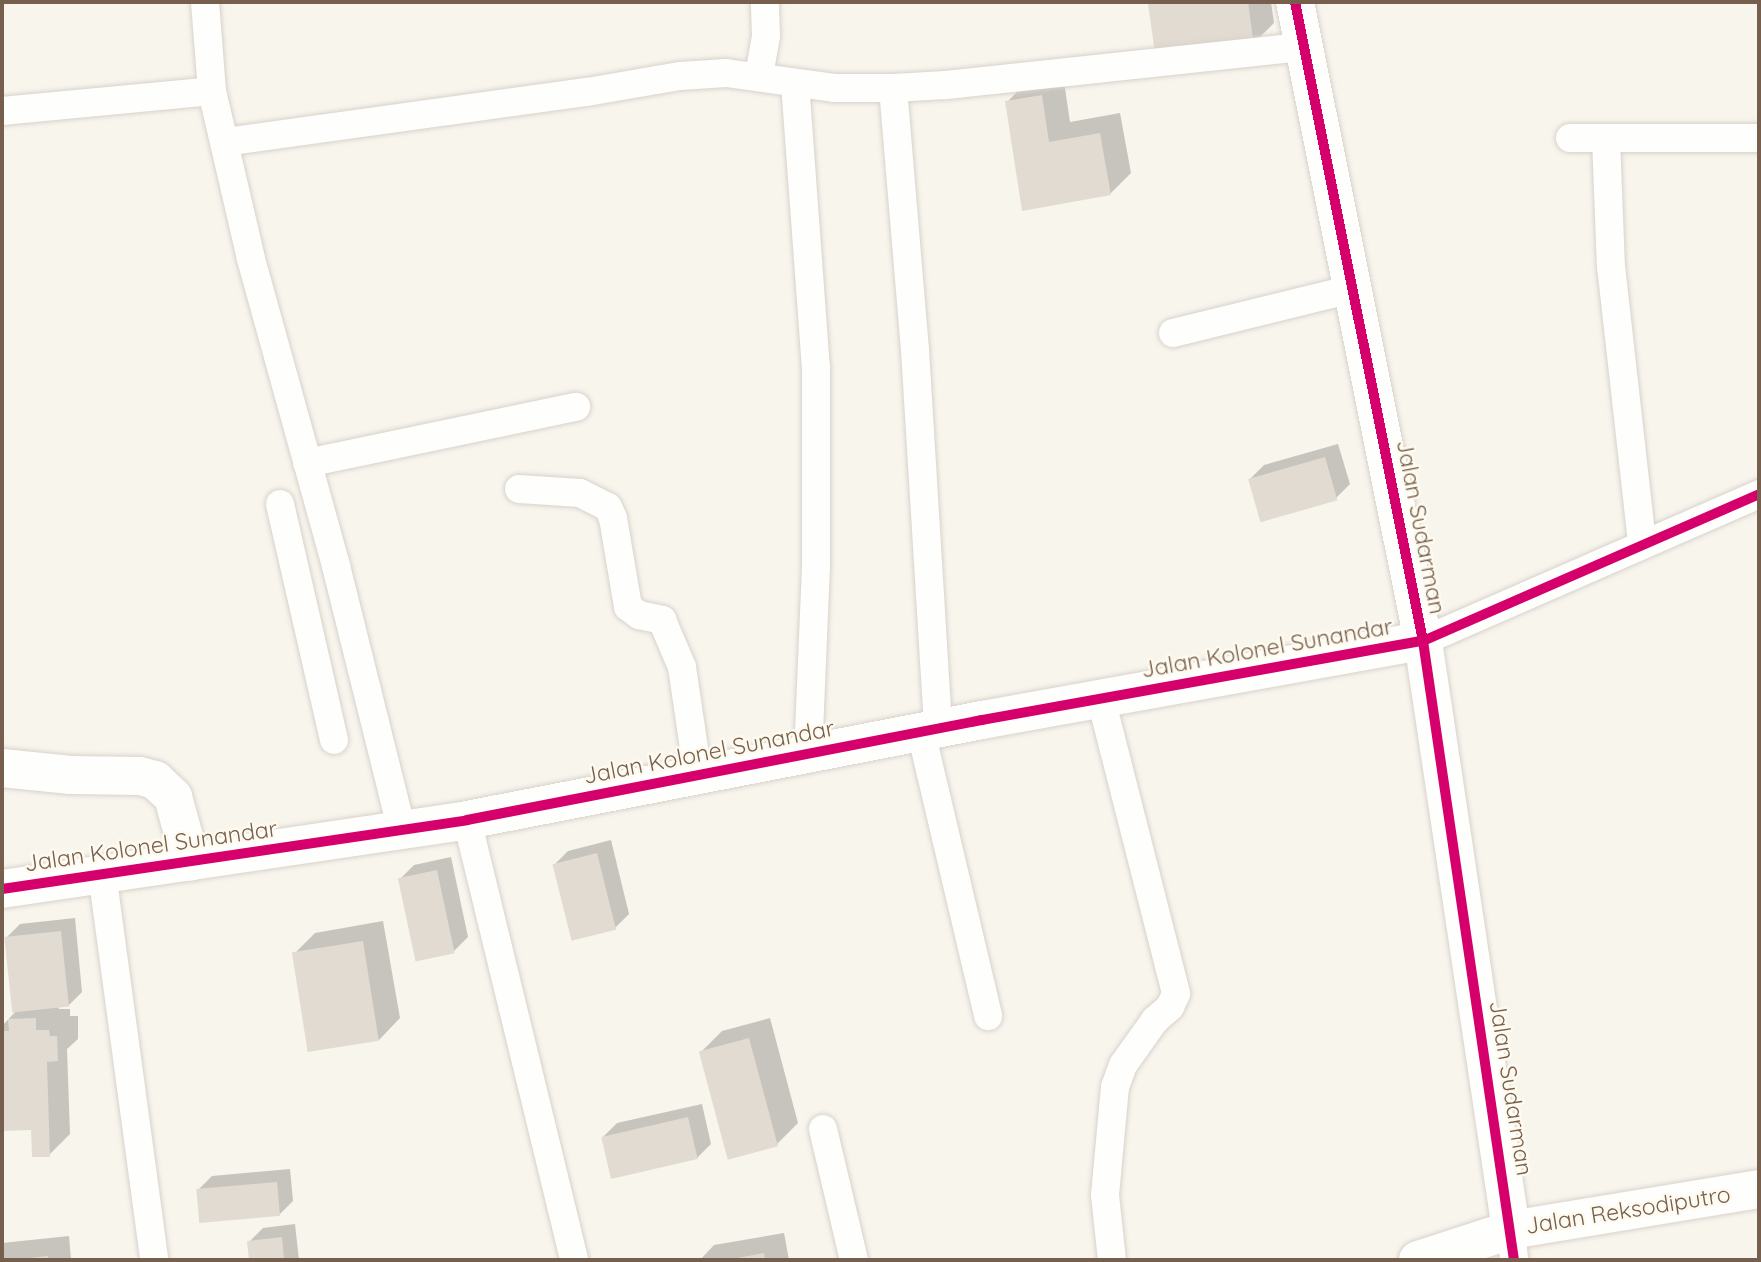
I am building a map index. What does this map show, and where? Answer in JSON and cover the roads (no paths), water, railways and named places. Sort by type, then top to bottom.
[{"type":"street","points":[[205,2],[212,90],[251,259],[330,544],[402,830]]},
{"type":"street","points":[[759,76],[766,36],[765,2]]},
{"type":"street","name":"Jalan Sudarman","points":[[1296,2],[1423,641],[1517,1239]]},
{"type":"street","points":[[225,142],[680,76],[726,74],[759,76],[834,88],[893,88],[946,85],[1304,47]]},
{"type":"street","points":[[794,83],[816,367],[816,566],[808,754]]},
{"type":"street","points":[[893,88],[915,350],[929,731],[988,1016]]},
{"type":"street","points":[[2,111],[212,90]]},
{"type":"street","points":[[1570,138],[1759,138]]},
{"type":"street","points":[[1606,138],[1611,266],[1642,544]]},
{"type":"street","points":[[1173,333],[1352,289]]},
{"type":"street","points":[[307,463],[576,407]]},
{"type":"street","points":[[519,489],[580,493],[608,507],[613,518],[628,607],[639,615],[662,620],[682,667],[698,776]]},
{"type":"street","points":[[1423,641],[1759,494]]},
{"type":"street","points":[[279,503],[334,740]]},
{"type":"street","points":[[292,555],[330,544]]},
{"type":"street","name":"Jalan Kolonel Sunandar","points":[[2,889],[467,820],[929,731],[1423,641]]},
{"type":"street","points":[[1101,699],[1176,994],[1170,1007],[1156,1020],[1124,1065],[1115,1087],[1110,1115],[1105,1195],[1112,1260]]},
{"type":"street","points":[[2,768],[71,775],[140,776],[155,780],[173,797],[191,862]]},
{"type":"street","points":[[467,820],[574,1260]]},
{"type":"street","points":[[102,873],[154,1260]]},
{"type":"street","points":[[822,1129],[854,1260]]},
{"type":"street","name":"Jalan Reksodiputro","points":[[1418,1260],[1759,1189]]}]
